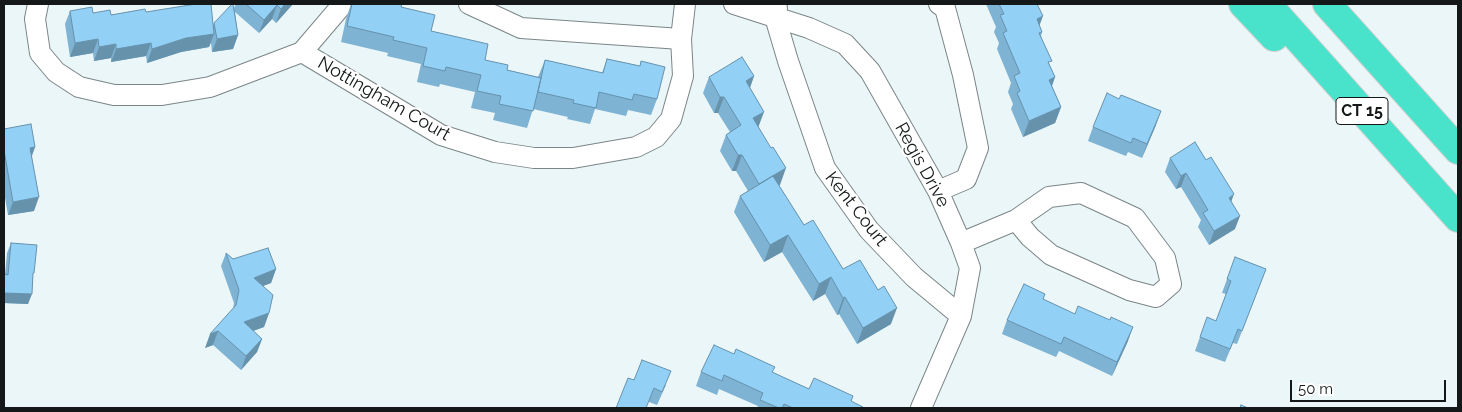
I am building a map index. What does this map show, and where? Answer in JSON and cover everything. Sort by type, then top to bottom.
[{"type":"highway","points":[[1243,4],[1282,45],[1340,86]]},
{"type":"highway","name":"CT 15","points":[[1266,4],[1458,218]]},
{"type":"highway","name":"CT 15","points":[[1327,4],[1458,150]]},
{"type":"street","points":[[38,4],[35,19],[40,53],[56,72],[80,87],[114,95],[162,95],[210,87],[302,52],[344,4]]},
{"type":"street","points":[[470,4],[520,28],[681,39]]},
{"type":"street","name":"Nottingham Court","points":[[302,52],[440,135],[495,152],[534,158],[574,158],[636,147],[656,137],[671,119],[683,76],[681,39],[685,4]]},
{"type":"street","name":"Regis Drive","points":[[734,4],[776,10],[809,28],[845,44],[870,72],[938,191],[970,268],[961,316],[922,408]]},
{"type":"street","points":[[938,191],[966,179],[978,148],[963,75],[945,8],[940,4]]},
{"type":"street","name":"Kent Court","points":[[776,10],[788,61],[825,168],[870,230],[914,277],[961,316]]},
{"type":"street","points":[[961,243],[1016,220],[1049,197],[1081,194],[1135,218],[1165,258],[1171,284],[1156,297],[1128,290],[1051,255],[1030,237],[1016,220]]},
{"type":"building","points":[[196,4],[211,4],[214,34],[186,38],[152,49],[151,43],[116,49],[116,44],[99,47],[98,39],[75,43],[70,11],[92,7],[93,13],[110,10],[111,15],[145,9],[146,12]]},
{"type":"building","points":[[232,4],[238,35],[217,39],[214,23]]},
{"type":"building","points":[[246,4],[285,4],[281,9],[277,5],[264,20]]},
{"type":"building","points":[[352,4],[402,4],[401,7],[435,15],[431,31],[488,44],[485,60],[508,65],[507,70],[541,78],[533,111],[499,104],[501,96],[477,91],[481,75],[446,67],[445,71],[423,66],[427,48],[393,40],[394,37],[347,26]]},
{"type":"building","points":[[999,4],[1037,4],[1043,16],[1037,19],[1042,32],[1039,33],[1052,61],[1048,62],[1055,77],[1049,80],[1061,107],[1029,121],[1017,93],[1020,91],[1014,76],[1020,73],[1003,33],[1007,31],[1000,15],[1004,14]]},
{"type":"building","points":[[742,57],[754,76],[746,81],[764,112],[753,118],[771,148],[773,147],[786,168],[759,184],[742,155],[738,155],[726,135],[741,125],[724,97],[720,97],[709,77]]},
{"type":"building","points":[[607,59],[640,66],[641,61],[665,67],[657,99],[634,94],[632,100],[599,92],[596,108],[573,103],[574,100],[538,92],[545,60],[603,73]]},
{"type":"building","points":[[1107,93],[1119,99],[1121,95],[1161,111],[1147,144],[1133,138],[1131,143],[1093,127]]},
{"type":"building","points":[[31,124],[35,147],[30,148],[39,197],[13,202],[4,150],[4,129]]},
{"type":"building","points":[[1195,142],[1206,160],[1211,157],[1234,194],[1229,198],[1240,216],[1214,231],[1203,213],[1208,210],[1186,173],[1181,176],[1170,158]]},
{"type":"building","points":[[773,176],[804,225],[813,220],[843,269],[860,260],[878,290],[884,286],[897,308],[863,328],[831,277],[819,284],[788,235],[770,245],[740,196]]},
{"type":"building","points":[[11,243],[37,245],[32,294],[4,293],[4,274],[8,275]]},
{"type":"building","points":[[268,248],[276,269],[254,278],[273,295],[269,313],[244,322],[262,339],[246,356],[218,331],[210,334],[236,305],[239,290],[226,253],[233,259]]},
{"type":"building","points":[[1235,257],[1266,269],[1242,331],[1238,329],[1230,349],[1200,337],[1207,317],[1216,321],[1231,281],[1227,279]]},
{"type":"building","points":[[1024,284],[1045,294],[1043,299],[1075,314],[1078,306],[1110,320],[1111,317],[1133,327],[1117,362],[1064,337],[1061,344],[1007,320]]},
{"type":"building","points":[[714,345],[734,354],[736,349],[775,367],[772,372],[809,389],[814,378],[853,396],[851,401],[863,408],[793,408],[784,404],[782,408],[779,408],[760,400],[763,393],[724,375],[722,381],[701,372]]},
{"type":"building","points":[[642,360],[671,371],[662,392],[654,388],[646,408],[616,408],[628,378],[634,380]]}]
